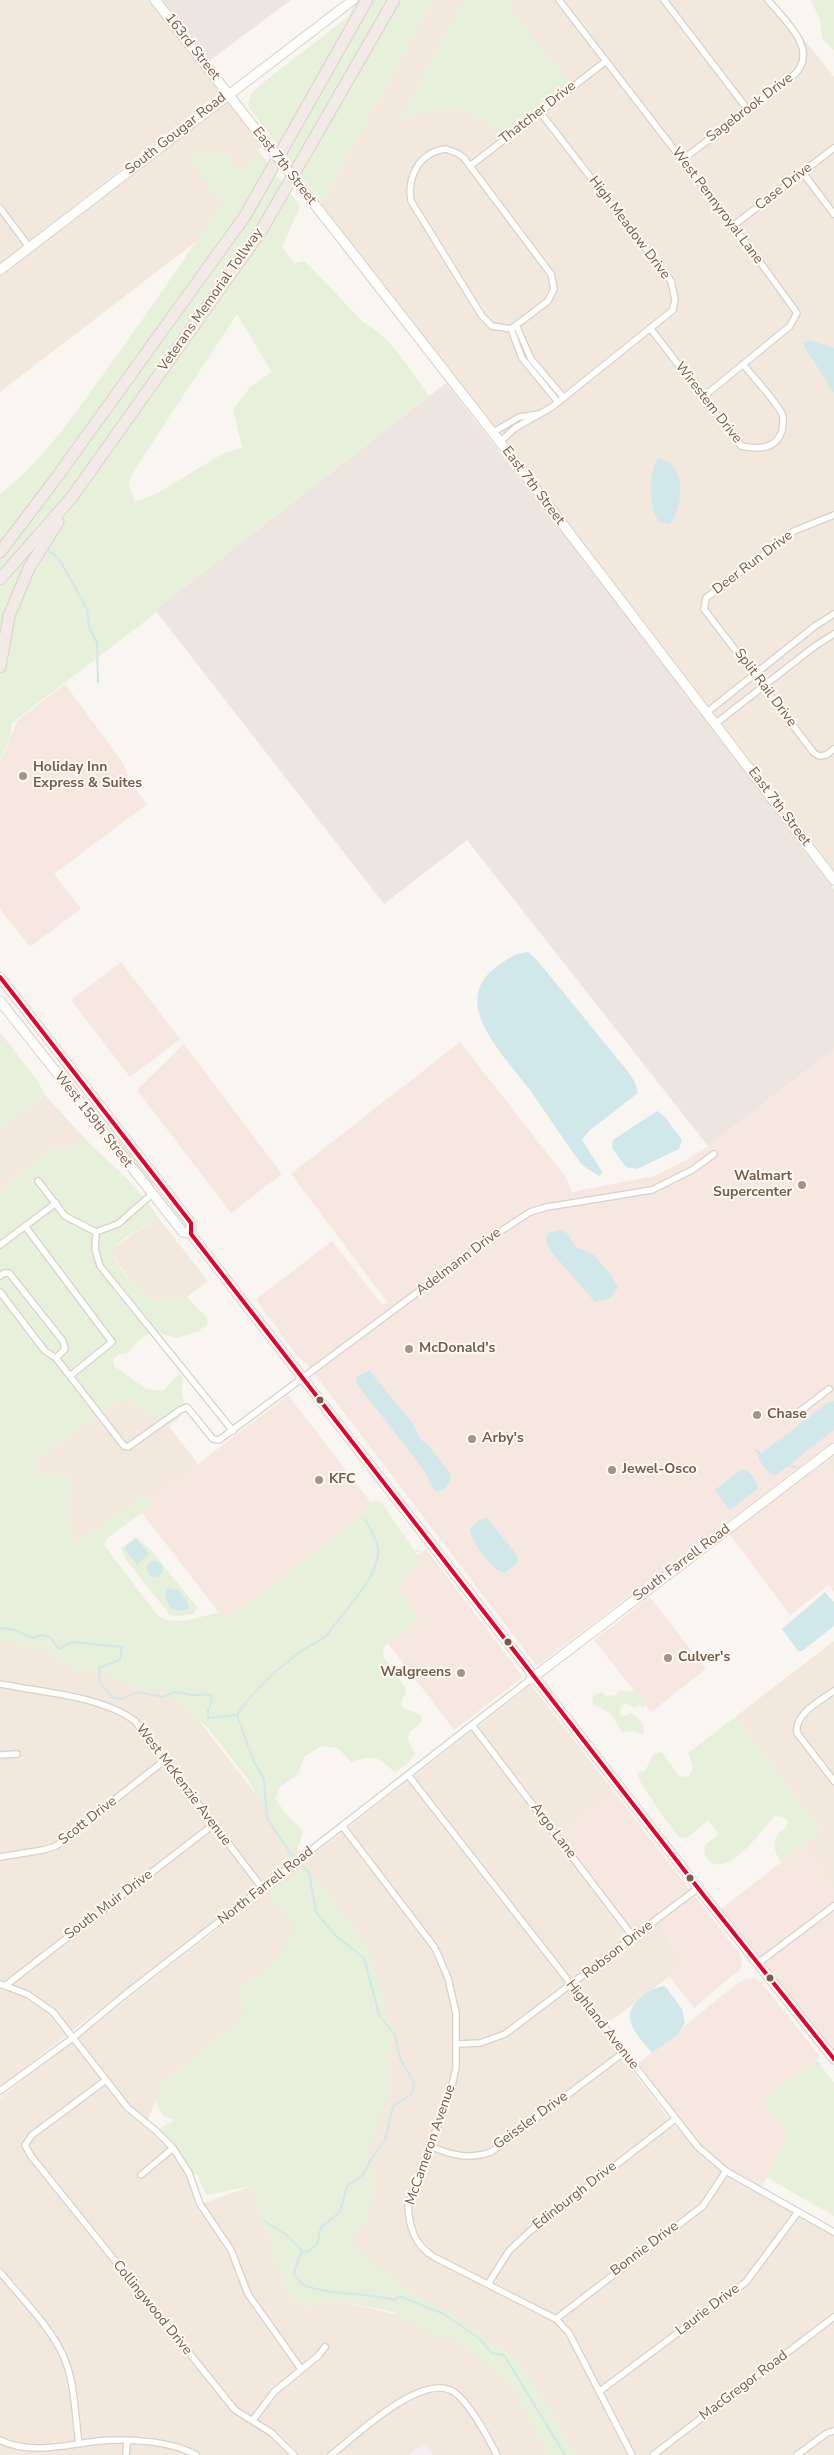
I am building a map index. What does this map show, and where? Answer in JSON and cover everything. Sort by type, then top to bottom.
[{"type":"highway","name":"Veterans Memorial Tollway","points":[[0,552],[54,481],[245,216],[367,0]]},
{"type":"highway","name":"Veterans Memorial Tollway","points":[[0,579],[80,486],[261,230],[394,0]]},
{"type":"highway","points":[[0,538],[54,481]]},
{"type":"highway","points":[[0,667],[9,616],[29,568],[80,486]]},
{"type":"street","name":"163rd Street","points":[[156,0],[228,94]]},
{"type":"street","name":"South Gougar Road","points":[[0,270],[353,0]]},
{"type":"street","name":"West Pennyroyal Lane","points":[[559,0],[733,226],[796,313],[790,326],[703,397]]},
{"type":"street","points":[[664,0],[748,110]]},
{"type":"street","name":"Sagebrook Drive","points":[[682,160],[795,74],[803,64],[802,44],[768,0]]},
{"type":"street","name":"Thatcher Drive","points":[[470,166],[606,61]]},
{"type":"street","name":"East 7th Street","points":[[228,94],[500,442],[834,880]]},
{"type":"street","name":"High Meadow Drive","points":[[500,442],[515,428],[564,398],[673,310],[674,299],[671,281],[540,112]]},
{"type":"street","name":"Case Drive","points":[[733,226],[834,148]]},
{"type":"street","points":[[438,150],[452,150],[464,158],[470,166],[546,265],[554,282],[554,289],[548,301],[514,328],[492,326],[482,316],[411,201],[412,176],[419,163],[432,153],[438,150]]},
{"type":"street","points":[[803,173],[834,214]]},
{"type":"street","points":[[0,208],[29,247]]},
{"type":"street","points":[[514,328],[531,359],[564,398]]},
{"type":"street","points":[[514,328],[522,358],[558,402]]},
{"type":"street","name":"Wirestem Drive","points":[[650,328],[741,446],[754,449],[769,447],[780,439],[783,426],[782,414],[743,364]]},
{"type":"street","name":"High Meadow Drive","points":[[492,433],[519,417],[539,414]]},
{"type":"street","name":"Deer Run Drive","points":[[704,604],[706,598],[794,531],[834,516]]},
{"type":"street","name":"Split Rail Drive","points":[[704,604],[704,609],[814,753],[819,756],[826,756],[834,750]]},
{"type":"street","points":[[706,713],[815,626],[834,614]]},
{"type":"street","points":[[715,724],[834,634]]},
{"type":"street","name":"West 159th Street","points":[[0,977],[190,1223],[191,1234],[533,1678],[834,2060]]},
{"type":"street","name":"West 159th Street","points":[[0,1001],[183,1232],[191,1234]]},
{"type":"street","name":"Adelmann Drive","points":[[233,1431],[492,1237],[530,1212],[546,1207],[652,1190],[692,1170],[714,1154]]},
{"type":"street","points":[[38,1181],[66,1216],[96,1232],[118,1224],[152,1194]]},
{"type":"street","points":[[0,1245],[56,1203]]},
{"type":"street","points":[[25,1226],[112,1342],[70,1376]]},
{"type":"street","points":[[0,1292],[45,1351],[56,1358],[124,1446],[128,1447],[180,1410],[187,1408],[213,1439],[219,1440],[233,1431],[100,1266],[95,1249],[96,1232]]},
{"type":"street","points":[[0,1276],[4,1273],[10,1273],[63,1341],[65,1349],[56,1358]]},
{"type":"street","points":[[795,1415],[829,1389]]},
{"type":"street","name":"South Farrell Road","points":[[533,1678],[834,1448]]},
{"type":"street","name":"North Farrell Road","points":[[0,2091],[74,2037],[122,1997],[533,1678]]},
{"type":"street","name":"West McKenzie Avenue","points":[[0,1684],[83,1700],[122,1711],[135,1721],[263,1889]]},
{"type":"street","points":[[834,1691],[801,1716],[796,1727],[797,1733],[834,1781]]},
{"type":"street","name":"Argo Lane","points":[[472,1725],[634,1938]]},
{"type":"street","points":[[0,1755],[17,1754]]},
{"type":"street","name":"Scott Drive","points":[[0,1857],[56,1846],[165,1760]]},
{"type":"street","name":"Highland Avenue","points":[[408,1775],[674,2120],[698,2147],[726,2171],[834,2232]]},
{"type":"street","name":"South Muir Drive","points":[[3,1985],[213,1825]]},
{"type":"street","name":"McCameron Avenue","points":[[343,1827],[435,1948],[443,1964],[452,1995],[458,2044],[456,2068],[451,2090],[408,2204],[412,2230],[418,2242],[430,2254],[556,2320],[569,2333],[632,2455]]},
{"type":"street","name":"Robson Drive","points":[[458,2044],[480,2042],[505,2034],[571,1986],[698,1888]]},
{"type":"street","points":[[757,1964],[834,1906]]},
{"type":"street","points":[[3,1985],[46,2006],[74,2037],[130,2110],[155,2130],[173,2148],[189,2173],[200,2204],[231,2250],[248,2294],[301,2369]]},
{"type":"street","name":"Geissler Drive","points":[[430,2146],[453,2156],[476,2157],[490,2152],[623,2053]]},
{"type":"street","name":"Collingwood Drive","points":[[106,2080],[32,2135],[25,2145],[31,2156],[219,2392],[235,2410],[272,2433],[294,2455]]},
{"type":"street","name":"Edinburgh Drive","points":[[488,2284],[509,2251],[529,2232],[674,2120]]},
{"type":"street","points":[[141,2176],[173,2148]]},
{"type":"street","name":"Bonnie Drive","points":[[556,2320],[703,2206],[726,2171]]},
{"type":"street","name":"Laurie Drive","points":[[600,2390],[746,2282],[798,2212]]},
{"type":"street","points":[[0,2272],[52,2337],[65,2359],[70,2376],[79,2444]]},
{"type":"street","name":"MacGregor Road","points":[[654,2455],[834,2317]]},
{"type":"street","points":[[253,2420],[274,2392],[318,2356],[325,2347]]},
{"type":"street","points":[[331,2455],[400,2402],[417,2392],[434,2387],[453,2392],[465,2405],[497,2455]]},
{"type":"street","points":[[797,2455],[827,2433],[834,2431]]},
{"type":"street","points":[[0,2440],[9,2446],[28,2450],[79,2444],[127,2442],[184,2448],[196,2455]]},
{"type":"street","points":[[126,2455],[127,2442]]},
{"type":"shaded area","points":[[0,0],[149,0],[220,92],[0,264]]},
{"type":"shaded area","points":[[162,0],[291,0],[209,61]]},
{"type":"shaded area","points":[[433,0],[773,0],[834,77],[834,872],[321,205]]},
{"type":"shaded area","points":[[228,102],[262,145],[198,240],[0,392],[0,275]]},
{"type":"shaded area","points":[[446,383],[675,678],[834,889],[834,1049],[708,1146],[467,840],[384,904],[155,610]]},
{"type":"shaded area","points":[[65,684],[123,763],[130,782],[147,804],[54,874],[81,909],[30,947],[0,909],[0,763],[17,721]]},
{"type":"shaded area","points":[[121,962],[180,1039],[130,1077],[71,1000]]},
{"type":"shaded area","points":[[460,1042],[565,1176],[572,1192],[654,1176],[684,1161],[708,1146],[834,1049],[834,1441],[537,1666],[307,1364],[297,1356],[256,1299],[332,1241],[382,1305],[387,1302],[291,1174]]},
{"type":"shaded area","points":[[184,1044],[282,1174],[231,1213],[137,1090]]},
{"type":"shaded area","points":[[44,1094],[90,1144],[74,1144],[62,1150],[58,1147],[40,1157],[0,1191],[0,1130],[23,1109],[42,1099]]},
{"type":"shaded area","points":[[157,1216],[208,1281],[187,1297],[174,1297],[154,1301],[137,1290],[112,1254],[114,1248],[134,1233],[154,1222]]},
{"type":"shaded area","points":[[288,1395],[376,1509],[227,1623],[139,1509]]},
{"type":"shaded area","points":[[116,1402],[132,1402],[169,1426],[198,1464],[150,1501],[115,1516],[79,1541],[73,1539],[70,1512],[71,1482],[64,1473],[38,1475],[34,1463],[42,1455]]},
{"type":"shaded area","points":[[834,1451],[834,1474],[822,1459]]},
{"type":"shaded area","points":[[822,1459],[834,1474],[834,1592],[829,1585],[790,1615],[728,1532]]},
{"type":"shaded area","points":[[426,1549],[523,1677],[454,1730],[387,1642],[384,1581]]},
{"type":"shaded area","points":[[650,1597],[706,1669],[651,1712],[594,1640]]},
{"type":"shaded area","points":[[0,1630],[157,1666],[301,1853],[0,2087]]},
{"type":"shaded area","points":[[834,1641],[834,1888],[802,1846],[821,1830],[735,1717]]},
{"type":"shaded area","points":[[531,1685],[615,1793],[556,1839],[634,1941],[657,1923],[687,1963],[600,2029],[674,2125],[709,2160],[727,2175],[834,2235],[834,2455],[433,2455],[423,2444],[409,2455],[0,2455],[0,2098]],"holes":[[[390,2022],[390,2086],[364,2144],[346,2251],[427,2322],[340,2301],[305,2307],[289,2298],[252,2186],[198,2205],[187,2175],[170,2148],[146,2125],[162,2082]]]},
{"type":"shaded area","points":[[615,1793],[740,1954],[742,1965],[739,1970],[694,2008],[669,1976],[687,1962],[657,1923],[633,1941],[556,1839]]},
{"type":"shaded area","points":[[802,1846],[834,1888],[834,2051],[721,1909]]},
{"type":"shaded area","points":[[755,1978],[761,1982],[820,2056],[762,2100],[789,2135],[761,2188],[726,2167],[702,2147],[690,2135],[636,2065],[738,1983],[746,1979]]},
{"type":"shaded area","points":[[423,2444],[433,2455],[409,2455]]},
{"type":"green space","points":[[356,0],[433,0],[322,203],[249,108],[249,98],[252,92],[260,85],[349,16]]},
{"type":"green space","points":[[462,0],[507,0],[521,23],[570,83],[502,135],[474,116],[453,108],[431,110],[399,122]]},
{"type":"green space","points":[[811,0],[834,0],[834,50],[823,40],[819,18]]},
{"type":"green space","points":[[208,149],[228,153],[242,174],[258,150],[300,206],[282,247],[294,263],[305,261],[363,322],[392,346],[429,396],[155,610],[157,612],[12,723],[10,736],[0,761],[0,494],[28,470],[64,428],[224,201],[216,197],[187,154]],"holes":[[[237,314],[272,372],[250,387],[233,410],[242,448],[224,453],[156,494],[135,502],[129,486],[131,475]]]},
{"type":"green space","points":[[0,1032],[39,1083],[44,1094],[42,1099],[23,1109],[0,1130]]},
{"type":"green space","points":[[107,1121],[155,1186],[152,1188],[114,1138]]},
{"type":"green space","points":[[74,1144],[90,1144],[134,1187],[157,1216],[154,1222],[124,1239],[115,1248],[112,1254],[125,1275],[135,1286],[154,1301],[174,1297],[187,1297],[207,1318],[207,1325],[197,1332],[177,1338],[154,1332],[141,1338],[127,1353],[119,1354],[113,1359],[114,1366],[146,1389],[163,1391],[179,1374],[183,1378],[182,1394],[184,1409],[182,1414],[169,1426],[132,1402],[116,1402],[42,1455],[34,1463],[38,1475],[64,1473],[71,1482],[70,1512],[73,1539],[79,1540],[87,1536],[144,1494],[150,1498],[150,1507],[107,1538],[104,1545],[159,1617],[175,1621],[190,1620],[220,1612],[228,1619],[359,1517],[366,1507],[374,1501],[381,1502],[419,1557],[419,1563],[401,1581],[399,1591],[419,1618],[412,1626],[383,1647],[384,1658],[405,1687],[406,1692],[400,1703],[404,1708],[421,1715],[421,1722],[409,1732],[408,1740],[415,1753],[409,1762],[395,1773],[380,1760],[371,1757],[351,1762],[338,1748],[321,1746],[304,1757],[298,1774],[279,1788],[276,1799],[285,1813],[303,1831],[298,1847],[290,1853],[283,1848],[249,1781],[207,1727],[184,1708],[162,1693],[120,1682],[106,1674],[73,1670],[42,1649],[0,1640],[0,1191],[40,1157],[58,1147],[62,1150]]},
{"type":"green space","points":[[136,1537],[150,1549],[197,1607],[194,1614],[170,1615],[126,1560],[121,1548]]},
{"type":"green space","points":[[637,1689],[646,1703],[644,1707],[639,1705],[635,1708],[626,1703],[621,1706],[620,1714],[623,1716],[631,1713],[639,1719],[644,1729],[641,1735],[634,1731],[622,1732],[611,1714],[592,1703],[593,1696],[602,1692],[606,1696],[615,1695],[621,1690],[630,1692]]},
{"type":"green space","points":[[735,1717],[822,1831],[781,1862],[774,1843],[781,1831],[786,1827],[788,1821],[783,1817],[775,1816],[735,1858],[725,1863],[716,1864],[708,1860],[705,1853],[705,1845],[719,1834],[708,1820],[688,1837],[680,1838],[664,1818],[638,1778],[638,1772],[645,1771],[654,1753],[662,1752],[679,1776],[688,1777],[693,1769],[688,1753]]},
{"type":"green space","points":[[307,1866],[369,1948],[390,2022],[390,2086],[366,2159],[378,2177],[368,2216],[352,2239],[354,2246],[403,2287],[453,2315],[518,2360],[550,2407],[575,2455],[548,2455],[511,2384],[452,2337],[439,2338],[393,2312],[340,2301],[305,2307],[289,2298],[252,2186],[206,2195],[197,2174],[193,2175],[180,2152],[160,2129],[174,2120],[163,2116],[155,2100],[162,2082],[245,2015],[237,1990],[272,1962],[287,1944],[295,1926],[269,1898],[270,1891]]},
{"type":"green space","points":[[816,2059],[834,2083],[834,2216],[766,2177],[789,2135],[762,2100]]},
{"type":"water","points":[[809,340],[834,348],[834,393],[804,346],[804,342]]},
{"type":"water","points":[[658,458],[674,468],[680,486],[678,507],[670,524],[659,521],[655,516],[651,499],[651,480]]},
{"type":"water","points":[[528,952],[537,960],[635,1082],[638,1093],[589,1131],[582,1140],[601,1170],[602,1173],[599,1176],[582,1165],[530,1090],[496,1047],[479,1014],[477,998],[482,982],[495,968],[514,955]]},
{"type":"water","points":[[657,1111],[664,1116],[682,1140],[679,1149],[637,1169],[626,1167],[612,1148],[613,1140]]},
{"type":"water","points":[[560,1230],[567,1233],[576,1247],[594,1255],[611,1275],[618,1288],[610,1298],[595,1302],[549,1249],[546,1240],[548,1233]]},
{"type":"water","points":[[369,1370],[413,1424],[420,1439],[428,1445],[450,1473],[451,1480],[442,1491],[436,1491],[432,1487],[424,1470],[356,1383],[357,1377]]},
{"type":"water","points":[[834,1401],[834,1430],[776,1475],[770,1474],[759,1460],[759,1455],[829,1402]]},
{"type":"water","points":[[742,1469],[753,1476],[758,1488],[732,1509],[728,1509],[715,1490]]},
{"type":"water","points":[[487,1518],[517,1555],[517,1563],[504,1573],[488,1561],[471,1534],[470,1529],[479,1520]]},
{"type":"water","points":[[136,1539],[149,1554],[137,1565],[125,1550],[126,1546]]},
{"type":"water","points":[[155,1561],[161,1563],[163,1569],[161,1575],[155,1577],[149,1575],[147,1569],[149,1563]]},
{"type":"water","points":[[167,1588],[178,1590],[187,1601],[189,1609],[179,1611],[171,1608],[165,1596]]},
{"type":"water","points":[[825,1592],[834,1602],[834,1626],[802,1651],[798,1651],[782,1629]]},
{"type":"water","points":[[665,1986],[682,2009],[685,2023],[678,2034],[652,2053],[633,2028],[630,2013],[641,1996],[653,1989]]},
{"type":"waterway","points":[[49,552],[53,553],[61,562],[87,609],[89,627],[97,643],[98,682]]},
{"type":"waterway","points":[[756,1450],[762,1456]]},
{"type":"waterway","points":[[787,1465],[800,1468]]},
{"type":"waterway","points":[[237,1715],[258,1688],[274,1673],[301,1651],[328,1634],[360,1593],[374,1570],[378,1548],[365,1519]]},
{"type":"waterway","points":[[0,1628],[15,1630],[33,1638],[42,1635],[50,1637],[59,1649],[72,1642],[122,1647],[120,1660],[99,1668],[100,1683],[113,1698],[122,1699],[137,1692],[163,1697],[178,1692],[191,1695],[212,1695],[208,1709],[208,1718],[237,1715]]},
{"type":"waterway","points":[[237,1715],[253,1760],[264,1779],[267,1818],[291,1854],[309,1873],[316,1912],[336,1936],[364,1958],[379,2015],[395,2035],[400,2058],[414,2083],[412,2094],[393,2106],[385,2140],[370,2161],[363,2175],[347,2186],[340,2212],[321,2227],[317,2245],[307,2252],[302,2251]]},
{"type":"waterway","points":[[264,2221],[288,2236],[302,2251]]},
{"type":"waterway","points":[[302,2251],[294,2274],[303,2285],[326,2291],[395,2300],[399,2296],[444,2314],[480,2339],[492,2353],[504,2355],[565,2455]]},
{"type":"transit line","points":[[0,977],[191,1223],[191,1234],[705,1897],[834,2059]]},
{"type":"place","name":"Holiday Inn Express & Suites","points":[[23,776]]},
{"type":"place","name":"Walmart Supercenter","points":[[802,1185]]},
{"type":"place","name":"McDonald's","points":[[409,1349]]},
{"type":"place","name":"Chase","points":[[757,1415]]},
{"type":"place","name":"Arby's","points":[[472,1439]]},
{"type":"place","name":"Jewel-Osco","points":[[612,1470]]},
{"type":"place","name":"KFC","points":[[319,1480]]},
{"type":"place","name":"Culver's","points":[[668,1658]]},
{"type":"place","name":"Walgreens","points":[[461,1673]]}]
